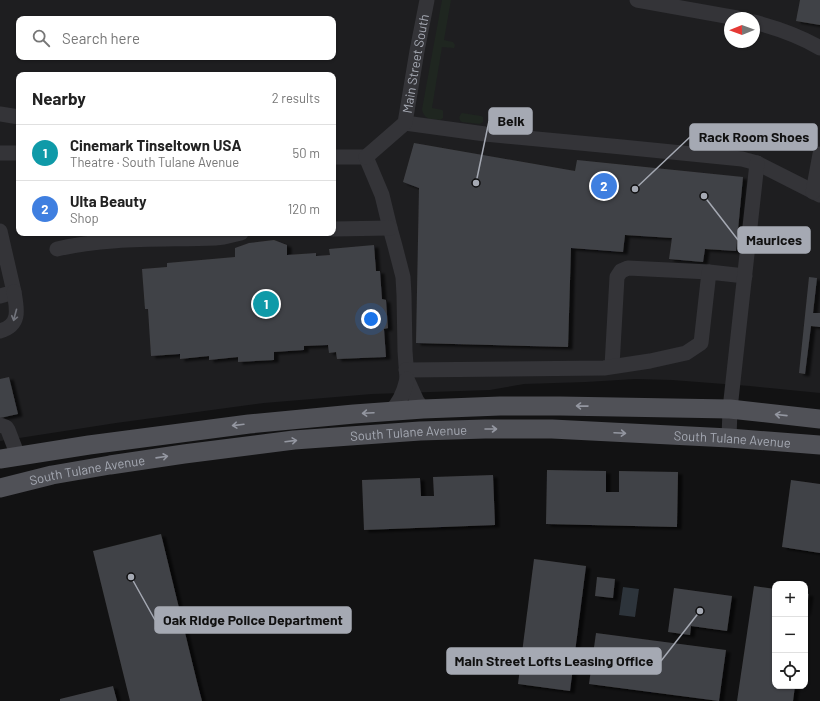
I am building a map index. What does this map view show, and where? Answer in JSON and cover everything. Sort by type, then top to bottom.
[{"type":"main road","name":"South Tulane Avenue","points":[[9,457],[181,432],[302,418],[424,409],[545,406],[730,409],[820,419]]},
{"type":"main road","name":"South Tulane Avenue","points":[[0,488],[52,475],[184,454],[294,440],[384,433],[485,429],[552,429],[729,438],[820,445]]},
{"type":"street","name":"Main Street South","points":[[366,157],[405,123],[427,0]]},
{"type":"street","points":[[637,0],[724,16]]},
{"type":"street","points":[[760,23],[806,40],[820,48]]},
{"type":"street","points":[[0,114],[16,117]]},
{"type":"street","points":[[405,123],[485,134],[742,159],[757,163],[817,193],[820,154]]},
{"type":"street","points":[[0,152],[16,153]]},
{"type":"street","points":[[336,157],[366,157],[382,195],[403,277],[407,375],[411,390],[417,401],[424,409]]},
{"type":"street","points":[[729,438],[730,409],[757,163]]},
{"type":"street","points":[[336,229],[390,228]]},
{"type":"street","points":[[0,231],[7,294],[17,307],[15,320],[6,329],[0,331]]},
{"type":"street","points":[[57,249],[100,241],[215,238],[228,236]]},
{"type":"street","points":[[612,366],[617,277],[621,271],[628,268],[709,272],[745,276]]},
{"type":"street","points":[[407,375],[596,368],[650,361],[686,352],[701,343],[709,272]]},
{"type":"street","points":[[390,412],[402,396],[407,375]]},
{"type":"street","points":[[0,425],[6,427],[8,430],[9,457]]},
{"type":"street","points":[[181,432],[184,454]]},
{"type":"shaded area","points":[[0,0],[820,0],[820,393],[672,380],[635,379],[524,384],[490,390],[372,394],[264,403],[116,423],[0,441]]},
{"type":"shaded area","points":[[442,0],[451,0],[444,40],[453,42],[455,45],[454,48],[442,47],[432,108],[443,111],[443,118],[440,120],[426,117],[422,109]]},
{"type":"shaded area","points":[[462,113],[481,116],[483,117],[483,122],[480,124],[462,122],[459,118]]},
{"type":"shaded area","points":[[623,587],[639,589],[635,617],[619,615]]},
{"type":"building","points":[[800,0],[820,0],[820,25],[796,21]]},
{"type":"building","points":[[414,143],[575,171],[577,160],[743,177],[736,251],[705,249],[703,262],[669,259],[672,238],[625,235],[623,252],[571,248],[568,347],[416,343],[419,188],[403,182]]},
{"type":"building","points":[[274,240],[287,245],[287,255],[316,253],[316,256],[330,255],[329,249],[374,245],[376,271],[380,271],[382,299],[386,300],[388,328],[384,329],[386,357],[337,359],[336,352],[329,353],[328,345],[304,346],[304,350],[274,352],[274,360],[238,362],[238,357],[209,360],[209,356],[180,359],[180,354],[151,356],[148,309],[145,309],[142,269],[167,267],[167,263],[235,257],[235,248],[249,243]]},
{"type":"building","points":[[809,277],[817,278],[813,313],[820,313],[820,327],[811,326],[805,374],[799,373]]},
{"type":"building","points":[[9,377],[18,414],[0,418],[0,379]]},
{"type":"building","points":[[547,470],[606,471],[606,492],[619,492],[619,471],[678,472],[677,527],[546,524]]},
{"type":"building","points":[[493,475],[495,525],[364,530],[362,480],[420,478],[421,496],[434,496],[433,477]]},
{"type":"building","points":[[791,480],[820,484],[820,553],[782,547]]},
{"type":"building","points":[[161,534],[202,701],[130,701],[93,551]]},
{"type":"building","points":[[534,559],[586,566],[570,691],[518,684]]},
{"type":"building","points":[[597,577],[615,579],[613,598],[595,596]]},
{"type":"building","points":[[754,586],[772,589],[772,689],[795,689],[793,701],[737,701]]},
{"type":"building","points":[[674,588],[732,596],[727,631],[691,626],[690,635],[668,632]]},
{"type":"building","points":[[596,633],[726,650],[719,701],[589,684]]},
{"type":"building","points":[[113,686],[117,701],[60,701],[60,699]]},
{"type":"place","name":"Belk","points":[[476,183]]},
{"type":"place","name":"Ulta Beauty","points":[[604,186]]},
{"type":"place","name":"Rack Room Shoes","points":[[635,189]]},
{"type":"place","name":"Maurices","points":[[704,196]]},
{"type":"place","name":"Cinemark Tinseltown USA","points":[[266,304]]},
{"type":"place","name":"Oak Ridge Police Department","points":[[131,577]]},
{"type":"place","name":"Main Street Lofts Leasing Office","points":[[700,611]]}]
